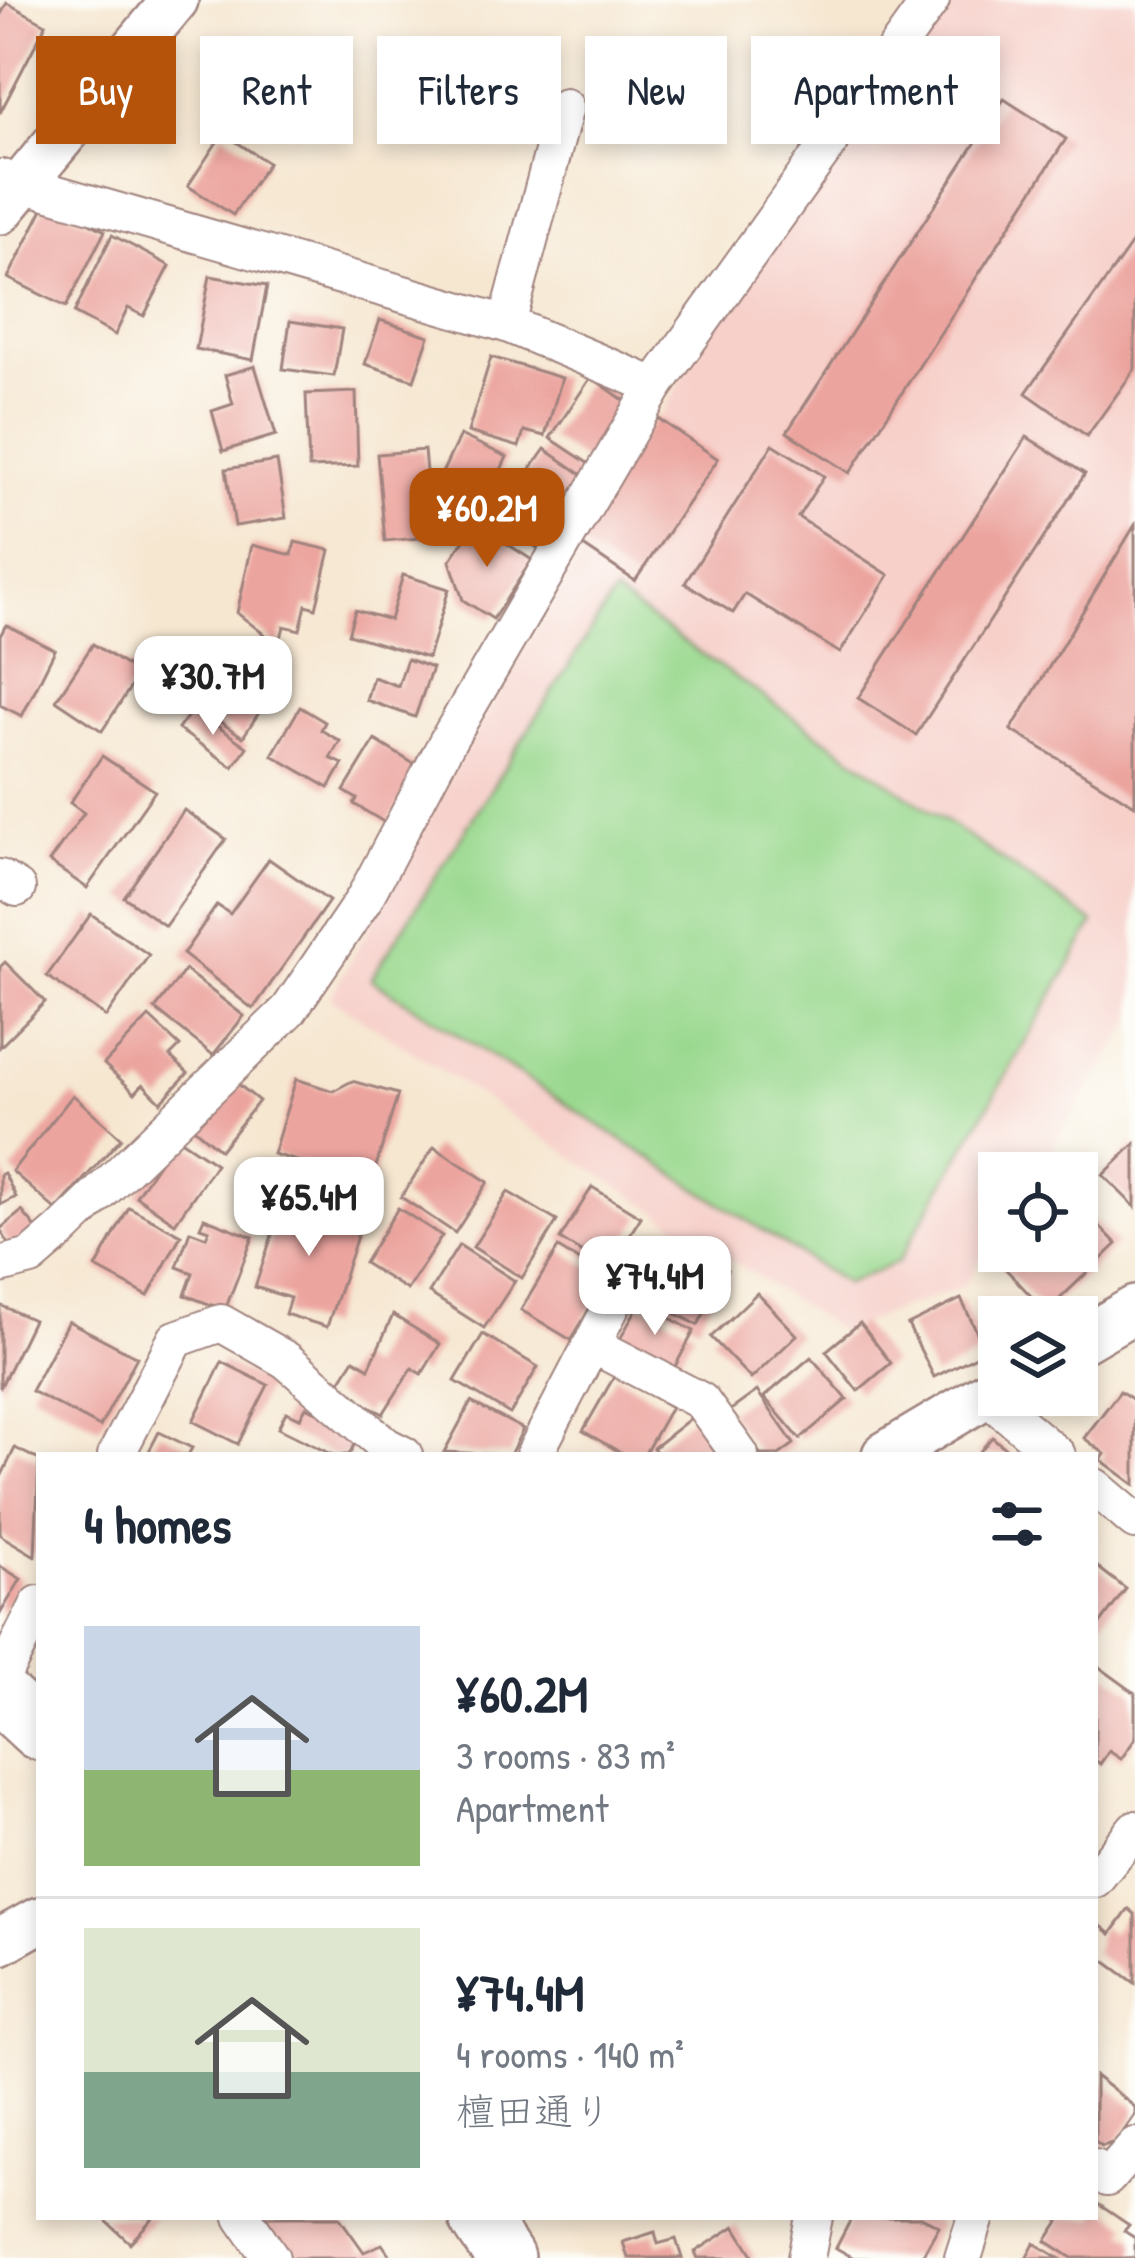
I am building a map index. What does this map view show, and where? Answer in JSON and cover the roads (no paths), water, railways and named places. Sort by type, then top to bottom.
[{"type":"main road","points":[[0,1695],[36,1728]]},
{"type":"street","points":[[175,0],[7,191],[507,324],[656,386]]},
{"type":"street","points":[[0,1265],[31,1257],[61,1231],[289,1010],[364,899],[447,742],[656,386],[932,0]]},
{"type":"street","points":[[507,324],[565,107]]},
{"type":"street","points":[[536,1452],[619,1292]]},
{"type":"street","points":[[1098,1330],[1135,1310]]},
{"type":"street","points":[[118,1452],[176,1339],[220,1323],[286,1360],[397,1452]]},
{"type":"street","points":[[593,1345],[700,1401],[738,1452]]},
{"type":"street","points":[[890,1452],[978,1399]]},
{"type":"street","points":[[1017,1416],[1054,1452]]},
{"type":"street","points":[[1098,1490],[1135,1521]]},
{"type":"street","points":[[0,1680],[36,1610]]},
{"type":"street","points":[[1098,1875],[1135,1829]]},
{"type":"street","points":[[0,1942],[36,1922]]},
{"type":"street","points":[[1098,2170],[1107,2178],[1135,2146]]},
{"type":"street","points":[[245,2220],[271,2258]]},
{"type":"street","points":[[806,2258],[813,2220]]},
{"type":"street","points":[[963,2258],[975,2220]]}]
